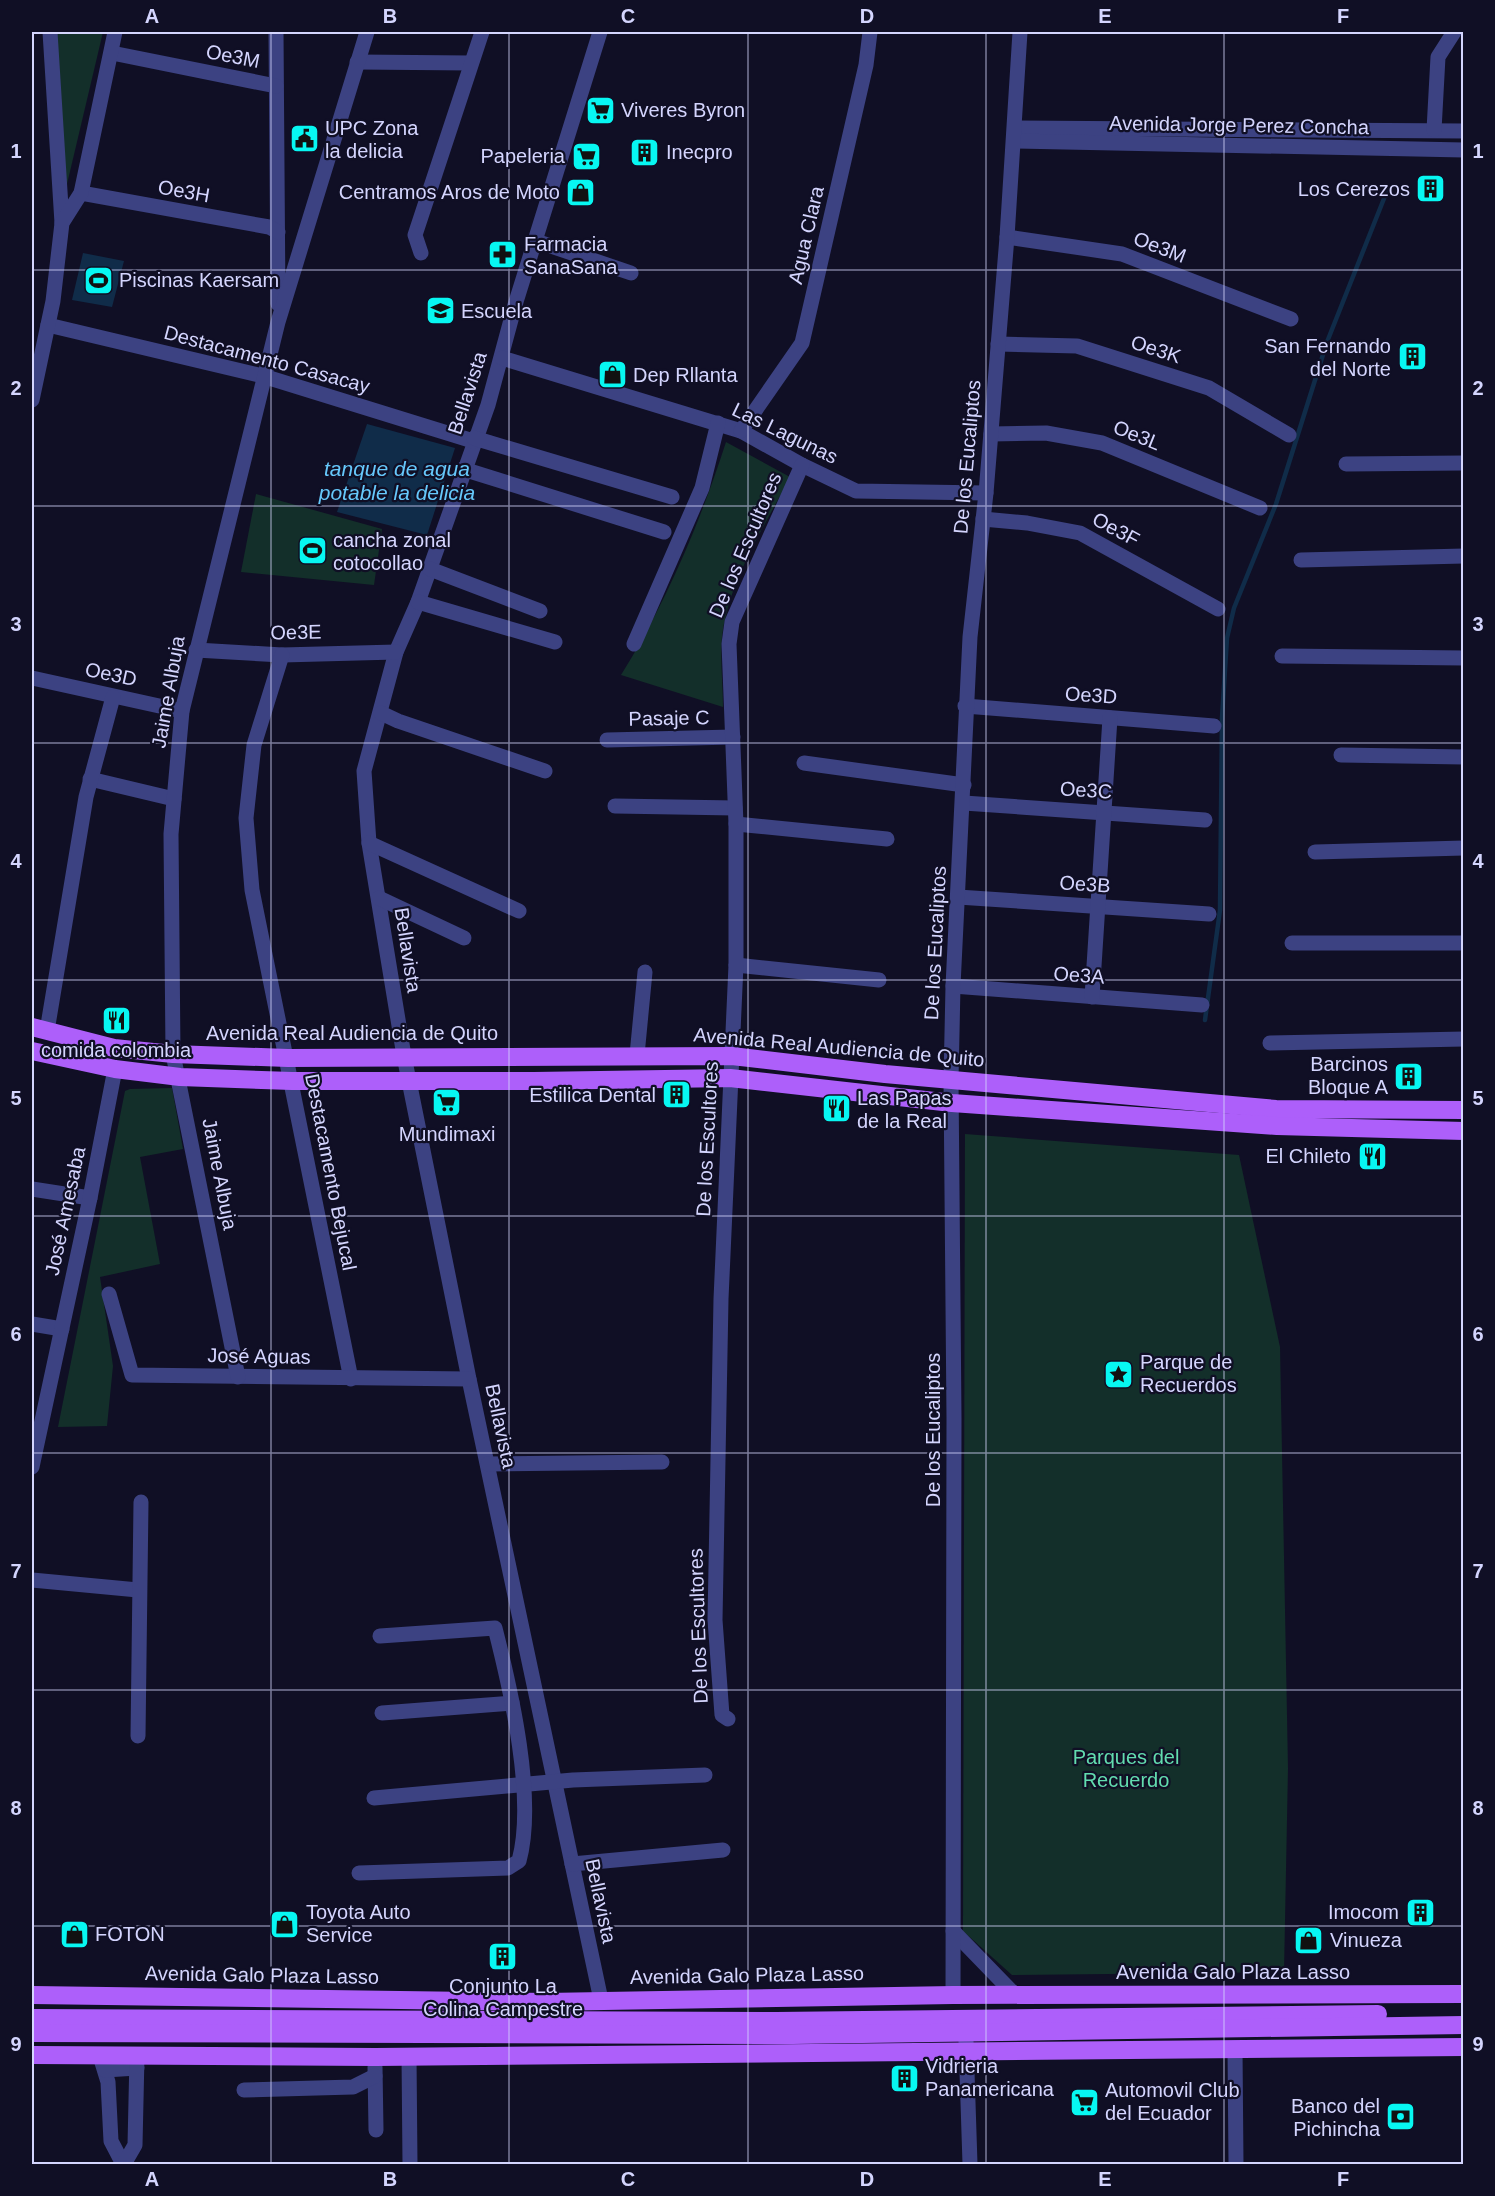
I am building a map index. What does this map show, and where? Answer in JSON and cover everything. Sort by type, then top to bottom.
[{"type":"main road","name":"Avenida Real Audiencia de Quito","points":[[39,1029],[114,1048],[173,1054],[288,1058],[732,1056],[951,1080],[1276,1108],[1464,1110]]},
{"type":"main road","name":"Avenida Real Audiencia de Quito","points":[[32,1051],[115,1069],[180,1077],[292,1081],[409,1079],[534,1082],[730,1078],[952,1103],[1277,1126],[1464,1131]]},
{"type":"main road","name":"Avenida Galo Plaza Lasso","points":[[32,1995],[546,2002],[953,1995],[1464,1994]]},
{"type":"main road","points":[[32,2033],[793,2035],[965,2024],[1464,2013]]},
{"type":"main road","points":[[32,2018],[1464,2025]]},
{"type":"main road","points":[[32,2055],[102,2063],[409,2056],[1464,2047]]},
{"type":"street","points":[[32,400],[48,325],[62,223],[50,32]]},
{"type":"street","points":[[62,223],[81,193],[115,32]]},
{"type":"street","points":[[276,32],[278,322]]},
{"type":"street","name":"Jaime Albuja","points":[[238,1377],[180,1077],[173,1054],[171,834],[182,711],[263,376],[367,32]]},
{"type":"street","points":[[421,253],[415,235],[482,32]]},
{"type":"street","name":"Bellavista","points":[[600,32],[515,305],[488,405],[418,602],[396,652],[364,771],[369,843],[404,1056],[469,1379],[601,2000]]},
{"type":"street","name":"Agua Clara","points":[[741,431],[802,343],[866,65],[870,32]]},
{"type":"street","name":"De los Eucaliptos","points":[[953,1995],[951,1080],[953,986],[964,803],[965,706],[991,434],[1015,134],[1020,32]]},
{"type":"street","points":[[1434,130],[1438,57],[1454,32]]},
{"type":"street","name":"Oe3M","points":[[112,53],[276,86]]},
{"type":"street","points":[[357,62],[471,63]]},
{"type":"street","name":"Avenida Jorge Perez Concha","points":[[1015,134],[1464,131]]},
{"type":"street","name":"Avenida Jorge Perez Concha","points":[[1015,134],[1464,150]]},
{"type":"street","name":"Oe3H","points":[[81,193],[269,227],[278,232]]},
{"type":"street","name":"Oe3M","points":[[1007,237],[1122,254],[1291,319]]},
{"type":"street","points":[[536,241],[631,273]]},
{"type":"street","name":"Destacamento Casacay","points":[[48,325],[263,376],[672,497]]},
{"type":"street","name":"Oe3K","points":[[998,344],[1077,346],[1209,388],[1289,435]]},
{"type":"street","name":"Las Lagunas","points":[[501,358],[741,431],[802,465],[856,490],[986,494]]},
{"type":"street","points":[[634,644],[702,488],[718,423]]},
{"type":"street","name":"Oe3L","points":[[991,434],[1046,433],[1102,443],[1260,508]]},
{"type":"street","points":[[1346,464],[1464,463]]},
{"type":"street","name":"De los Escultores","points":[[728,1719],[722,1714],[715,1620],[721,1299],[736,965],[736,824],[729,644],[732,621],[802,465]]},
{"type":"street","points":[[463,470],[664,532]]},
{"type":"street","name":"Oe3F","points":[[983,519],[1028,523],[1080,532],[1218,609]]},
{"type":"street","points":[[1301,561],[1464,556]]},
{"type":"street","points":[[430,569],[540,611]]},
{"type":"street","points":[[418,602],[555,642]]},
{"type":"street","name":"Oe3E","points":[[196,650],[282,655],[396,652]]},
{"type":"street","name":"Destacamento Bejucal","points":[[282,655],[254,745],[246,818],[252,890],[288,1058],[351,1379]]},
{"type":"street","points":[[1282,656],[1464,658]]},
{"type":"street","name":"Oe3D","points":[[32,678],[182,711]]},
{"type":"street","points":[[39,1029],[90,779],[112,697]]},
{"type":"street","name":"Oe3D","points":[[965,706],[1214,726]]},
{"type":"street","points":[[381,713],[398,721],[545,771]]},
{"type":"street","points":[[1092,997],[1110,718]]},
{"type":"street","name":"Pasaje C","points":[[607,740],[733,737]]},
{"type":"street","points":[[1341,755],[1464,757]]},
{"type":"street","points":[[804,763],[964,785]]},
{"type":"street","points":[[90,779],[174,799]]},
{"type":"street","name":"Oe3C","points":[[964,803],[1205,820]]},
{"type":"street","points":[[615,806],[735,808]]},
{"type":"street","points":[[736,824],[887,839]]},
{"type":"street","points":[[369,843],[519,911]]},
{"type":"street","points":[[1315,852],[1464,848]]},
{"type":"street","name":"Oe3B","points":[[958,897],[1209,914]]},
{"type":"street","points":[[379,898],[464,938]]},
{"type":"street","points":[[1292,943],[1464,943]]},
{"type":"street","points":[[736,965],[879,980]]},
{"type":"street","points":[[637,1055],[645,972]]},
{"type":"street","name":"Oe3A","points":[[953,986],[1202,1005]]},
{"type":"street","points":[[1270,1043],[1464,1039]]},
{"type":"street","name":"José Amesaba","points":[[32,1465],[90,1198],[115,1069]]},
{"type":"street","points":[[32,1189],[90,1198]]},
{"type":"street","name":"José Aguas","points":[[109,1294],[132,1375],[469,1379]]},
{"type":"street","points":[[32,1324],[62,1329]]},
{"type":"street","points":[[488,1464],[662,1462]]},
{"type":"street","points":[[138,1736],[138,1590],[141,1502]]},
{"type":"street","points":[[32,1580],[138,1590]]},
{"type":"street","points":[[359,1873],[508,1868],[519,1862],[523,1847],[523,1786],[512,1703],[495,1628],[380,1636]]},
{"type":"street","points":[[382,1713],[512,1703]]},
{"type":"street","points":[[374,1798],[554,1782],[705,1775]]},
{"type":"street","points":[[572,1864],[723,1850]]},
{"type":"street","points":[[953,1931],[1015,1995]]},
{"type":"street","points":[[965,2024],[970,2164]]},
{"type":"street","points":[[1235,2049],[1236,2164]]},
{"type":"street","points":[[409,2056],[410,2164]]},
{"type":"street","points":[[375,2057],[376,2130]]},
{"type":"street","points":[[102,2063],[108,2082],[111,2142],[124,2164],[135,2145],[137,2062]]},
{"type":"street","points":[[244,2090],[353,2087],[375,2076]]},
{"type":"green space","points":[[56,32],[103,32],[63,201]]},
{"type":"green space","points":[[726,442],[790,477],[744,564],[730,600],[722,640],[723,707],[621,675],[653,620],[681,562]]},
{"type":"green space","name":"cancha zonal cotocollao","points":[[256,494],[382,529],[374,585],[241,572]]},
{"type":"green space","points":[[172,1088],[183,1149],[140,1157],[160,1264],[100,1277],[113,1366],[107,1426],[58,1427],[125,1091]]},
{"type":"green space","name":"Parques del Recuerdo","points":[[965,1134],[1239,1155],[1280,1347],[1288,1768],[1284,1972],[1012,1975],[963,1931]]},
{"type":"water","name":"Piscinas Kaersam","points":[[83,253],[124,261],[112,307],[72,300]]},
{"type":"water","name":"tanque de agua potable la delicia","points":[[367,424],[455,448],[427,535],[337,512]]},
{"type":"waterway","points":[[1205,1020],[1220,910],[1222,718],[1227,638],[1234,608],[1276,504],[1327,342],[1387,191]]},
{"type":"place","name":"Viveres Byron","points":[[600,110]]},
{"type":"place","name":"UPC Zona la delicia","points":[[304,139]]},
{"type":"place","name":"Inecpro","points":[[645,152]]},
{"type":"place","name":"Papeleria","points":[[586,156]]},
{"type":"place","name":"Los Cerezos","points":[[1431,189]]},
{"type":"place","name":"Centramos Aros de Moto","points":[[581,192]]},
{"type":"place","name":"Farmacia SanaSana","points":[[503,255]]},
{"type":"place","name":"Piscinas Kaersam","points":[[98,280]]},
{"type":"place","name":"Escuela","points":[[440,311]]},
{"type":"place","name":"San Fernando del Norte","points":[[1412,357]]},
{"type":"place","name":"Dep Rllanta","points":[[612,375]]},
{"type":"place","name":"cancha zonal cotocollao","points":[[312,551]]},
{"type":"place","name":"comida colombia","points":[[116,1020]]},
{"type":"place","name":"Barcinos Bloque A","points":[[1409,1076]]},
{"type":"place","name":"Estilica Dental","points":[[677,1095]]},
{"type":"place","name":"Mundimaxi","points":[[447,1103]]},
{"type":"place","name":"Las Papas de la Real","points":[[836,1109]]},
{"type":"place","name":"El Chileto","points":[[1372,1156]]},
{"type":"place","name":"Parque de Recuerdos","points":[[1119,1374]]},
{"type":"place","name":"Imocom","points":[[1420,1912]]},
{"type":"place","name":"Toyota Auto Service","points":[[285,1924]]},
{"type":"place","name":"FOTON","points":[[74,1934]]},
{"type":"place","name":"Vinueza","points":[[1309,1940]]},
{"type":"place","name":"Conjunto La Colina Campestre","points":[[503,1956]]},
{"type":"place","name":"Vidrieria Panamericana","points":[[904,2078]]},
{"type":"place","name":"Automovil Club del Ecuador","points":[[1084,2102]]},
{"type":"place","name":"Banco del Pichincha","points":[[1401,2117]]}]
